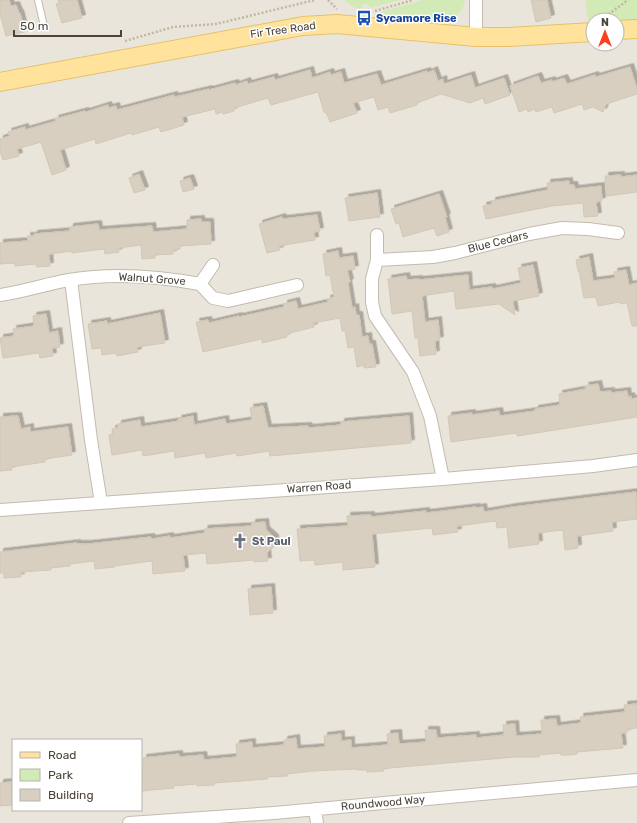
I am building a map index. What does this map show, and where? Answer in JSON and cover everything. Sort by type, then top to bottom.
[{"type":"main road","name":"Fir Tree Road","points":[[0,82],[303,26],[337,24],[476,36],[510,37],[585,32]]},
{"type":"main road","points":[[625,30],[637,29]]},
{"type":"street","points":[[476,0],[476,36]]},
{"type":"street","name":"Blue Cedars","points":[[377,260],[440,255],[529,234],[562,228],[588,229],[618,233]]},
{"type":"street","points":[[377,235],[377,260],[372,279],[372,302],[375,316],[413,372],[430,416],[443,479]]},
{"type":"street","points":[[200,284],[213,265]]},
{"type":"street","name":"Walnut Grove","points":[[0,295],[16,293],[71,280],[116,276],[200,284],[213,298],[228,301],[297,285]]},
{"type":"street","points":[[71,280],[100,503]]},
{"type":"street","name":"Warren Road","points":[[0,510],[443,479],[593,466],[637,460]]},
{"type":"street","name":"Roundwood Way","points":[[129,823],[315,809],[637,780]]},
{"type":"street","points":[[315,809],[317,823]]},
{"type":"lane","points":[[38,0],[44,22]]},
{"type":"path","points":[[120,43],[173,27],[216,24],[315,0]]},
{"type":"path","points":[[328,0],[339,12]]},
{"type":"path","points":[[370,12],[413,0]]},
{"type":"path","points":[[611,12],[628,0]]},
{"type":"shaded area","points":[[0,0],[637,0],[637,823],[0,823]]},
{"type":"green space","points":[[344,0],[400,0],[369,8],[369,5],[363,4],[362,8],[355,8]]},
{"type":"green space","points":[[423,0],[465,0],[463,8],[453,18],[432,22],[397,21],[381,12]]},
{"type":"green space","points":[[585,0],[637,0],[637,21],[625,22],[625,12],[587,12]]},
{"type":"building","points":[[0,0],[9,0],[11,6],[16,5],[20,13],[25,32],[6,36],[0,14]]},
{"type":"building","points":[[58,0],[77,0],[82,18],[62,23],[56,4],[59,3]]},
{"type":"building","points":[[531,0],[547,0],[551,18],[536,22]]},
{"type":"building","points":[[630,67],[637,89],[637,94],[606,104],[603,112],[593,107],[584,110],[582,104],[554,113],[552,107],[536,112],[535,109],[528,112],[527,109],[519,112],[510,86],[538,76],[541,83],[552,80],[552,82],[564,78],[567,84],[595,75],[596,77]]},
{"type":"building","points":[[310,70],[312,78],[330,72],[331,75],[341,72],[344,83],[377,74],[381,85],[427,71],[428,73],[434,70],[438,81],[443,79],[444,84],[471,75],[475,88],[504,78],[510,95],[485,104],[483,98],[470,103],[441,94],[417,103],[417,105],[390,113],[388,107],[378,110],[374,97],[353,103],[357,113],[330,122],[327,114],[324,112],[318,92],[271,105],[268,98],[234,108],[234,111],[223,114],[223,112],[216,114],[215,109],[182,117],[184,125],[161,132],[159,127],[132,135],[131,133],[96,144],[95,139],[60,150],[66,170],[52,175],[41,142],[17,149],[19,156],[3,160],[0,151],[0,139],[10,136],[8,132],[25,127],[25,130],[56,121],[55,119],[85,111],[86,112],[108,105],[109,108],[116,106],[117,110],[174,95],[175,97],[235,83],[236,85],[247,81],[248,84],[274,77],[275,80]]},
{"type":"building","points":[[139,174],[145,190],[134,193],[129,178]]},
{"type":"building","points":[[621,175],[621,177],[637,175],[637,192],[607,196],[605,176]]},
{"type":"building","points":[[190,178],[194,189],[183,192],[180,181]]},
{"type":"building","points":[[569,181],[569,185],[574,185],[575,189],[601,186],[602,201],[596,202],[598,216],[584,217],[583,203],[552,206],[486,219],[483,206],[492,204],[492,201],[548,190],[547,183]]},
{"type":"building","points":[[377,193],[380,217],[349,221],[345,198]]},
{"type":"building","points":[[439,194],[447,217],[445,217],[449,232],[437,236],[434,228],[403,237],[399,223],[396,224],[391,209]]},
{"type":"building","points":[[317,215],[320,231],[314,232],[315,240],[279,246],[280,250],[267,253],[259,224],[282,217],[283,219]]},
{"type":"building","points":[[201,219],[201,222],[210,222],[211,244],[180,246],[180,249],[173,250],[173,254],[155,255],[155,258],[142,259],[141,245],[118,248],[119,252],[105,254],[104,249],[49,254],[50,266],[37,267],[36,264],[15,266],[15,263],[0,264],[0,243],[28,241],[27,236],[34,236],[34,234],[70,231],[70,227],[98,224],[99,230],[152,226],[153,232],[187,229],[187,220]]},
{"type":"building","points":[[338,251],[339,258],[353,256],[355,269],[347,270],[350,282],[348,283],[352,308],[355,307],[356,315],[359,315],[362,337],[368,336],[369,344],[372,344],[376,367],[364,368],[364,365],[357,367],[354,347],[348,348],[345,331],[342,331],[340,318],[313,323],[314,327],[286,334],[287,337],[262,343],[262,339],[203,352],[196,322],[208,320],[209,323],[239,317],[284,307],[284,304],[296,301],[298,309],[328,302],[327,299],[334,297],[330,275],[326,276],[323,254]]},
{"type":"building","points":[[589,257],[593,281],[615,278],[614,272],[626,270],[629,285],[637,283],[637,326],[632,326],[627,303],[621,304],[620,302],[598,306],[596,297],[584,298],[576,260]]},
{"type":"building","points":[[533,265],[539,296],[513,301],[515,315],[499,304],[456,309],[454,291],[422,296],[425,322],[438,320],[440,340],[435,341],[436,354],[420,356],[418,338],[415,338],[412,311],[392,314],[388,279],[406,276],[407,280],[419,280],[468,275],[469,290],[492,287],[493,289],[521,283],[518,268]]},
{"type":"building","points":[[160,313],[165,343],[137,347],[138,352],[117,356],[116,353],[102,355],[101,348],[92,349],[88,324],[107,321],[107,324]]},
{"type":"building","points":[[46,314],[49,333],[58,331],[60,347],[52,348],[53,356],[40,358],[39,353],[3,358],[0,338],[14,336],[13,329],[34,326],[33,316]]},
{"type":"building","points":[[598,384],[600,392],[611,391],[611,393],[627,391],[628,397],[631,396],[631,399],[637,398],[637,417],[517,436],[517,433],[451,442],[448,416],[472,413],[472,415],[499,411],[500,416],[535,411],[535,409],[560,405],[559,394],[586,389],[585,386]]},
{"type":"building","points":[[263,406],[268,428],[308,426],[309,428],[341,425],[341,422],[409,416],[411,443],[270,456],[269,451],[237,456],[236,453],[206,458],[205,453],[175,458],[174,451],[143,456],[142,450],[112,455],[109,435],[113,434],[112,429],[118,428],[118,424],[140,420],[141,427],[179,421],[178,419],[193,416],[194,425],[225,419],[226,424],[252,420],[250,408]]},
{"type":"building","points":[[18,416],[21,429],[30,427],[30,432],[68,427],[72,455],[45,459],[45,462],[11,467],[12,470],[0,471],[0,417]]},
{"type":"building","points":[[636,492],[637,519],[612,522],[613,531],[577,536],[578,548],[565,550],[563,530],[538,533],[539,544],[509,548],[507,527],[497,528],[496,521],[457,526],[458,532],[433,535],[432,528],[372,534],[375,567],[343,570],[343,562],[315,565],[314,560],[300,561],[297,529],[348,526],[347,516],[371,515],[371,517],[426,511],[426,513],[476,507],[483,507],[484,512]]},
{"type":"building","points":[[265,522],[266,530],[275,538],[275,545],[267,553],[268,561],[254,562],[254,560],[207,564],[206,553],[183,555],[185,571],[153,574],[152,561],[95,569],[94,561],[70,564],[70,566],[51,568],[51,570],[21,572],[21,577],[4,578],[4,573],[0,573],[0,552],[77,543],[88,544],[151,537],[152,539],[170,536],[170,538],[205,533],[204,529],[252,526],[252,523]]},
{"type":"building","points":[[271,587],[273,613],[250,615],[248,589]]},
{"type":"building","points":[[637,704],[637,728],[627,729],[627,733],[621,733],[623,748],[577,752],[577,754],[569,755],[561,755],[561,753],[539,755],[539,757],[515,757],[390,768],[383,769],[384,771],[367,772],[367,770],[357,769],[313,771],[287,774],[288,776],[267,777],[268,779],[214,783],[214,785],[197,786],[197,784],[173,786],[174,788],[142,791],[143,758],[179,754],[179,757],[203,755],[204,760],[237,757],[236,744],[252,742],[252,748],[284,745],[284,740],[296,738],[297,749],[325,747],[324,736],[341,734],[341,741],[351,740],[351,748],[388,745],[387,734],[398,733],[399,744],[426,742],[425,730],[436,730],[437,738],[476,735],[476,738],[504,735],[503,725],[515,724],[516,736],[542,734],[541,720],[556,719],[557,726],[581,723],[580,717],[625,712],[624,705]]},
{"type":"building","points":[[12,782],[12,805],[0,806],[0,783]]},
{"type":"place","name":"Sycamore Rise","points":[[364,18]]},
{"type":"place","name":"St Paul","points":[[240,541]]}]
